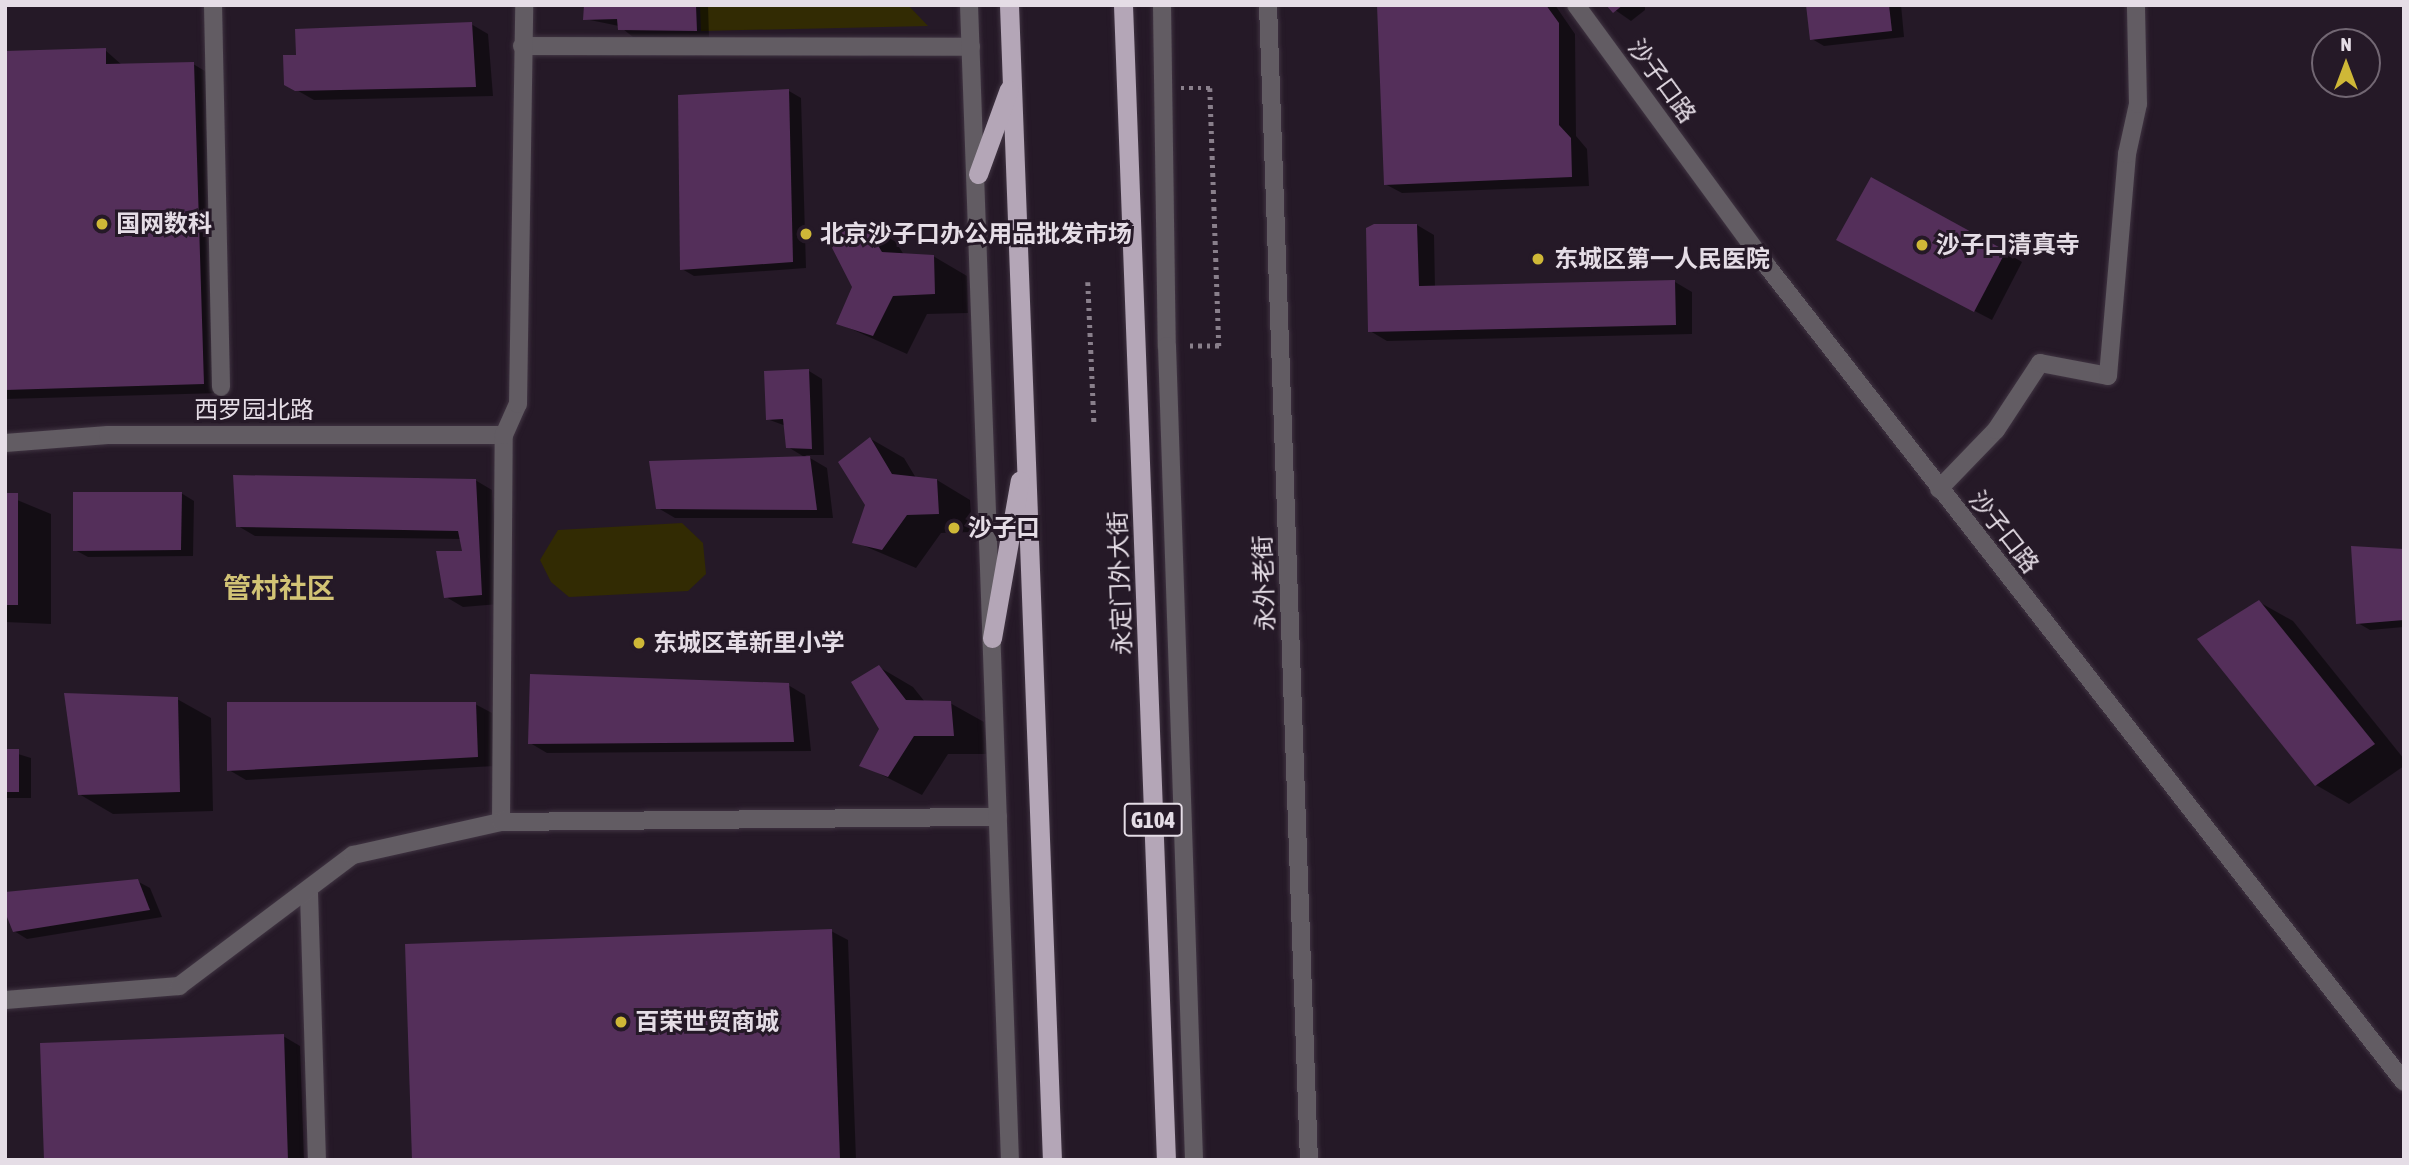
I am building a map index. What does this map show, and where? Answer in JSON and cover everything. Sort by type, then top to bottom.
[{"type":"highway","points":[[1009,5],[1052,1160]]},
{"type":"highway","name":"永定门外大街","points":[[1123,5],[1166,1160]]},
{"type":"highway","points":[[978,174],[1012,82]]},
{"type":"highway","points":[[992,638],[1027,442]]},
{"type":"street","points":[[213,5],[221,387]]},
{"type":"street","points":[[501,822],[504,435],[518,404],[524,5]]},
{"type":"street","points":[[969,5],[978,174],[1010,1160]]},
{"type":"street","points":[[1162,5],[1167,346],[1194,1160]]},
{"type":"street","name":"永外老街","points":[[1268,5],[1309,1160]]},
{"type":"street","name":"沙子口路","points":[[1576,5],[1939,489],[2404,1082]]},
{"type":"street","points":[[1939,489],[1996,430],[2039,363],[2108,376],[2127,154],[2138,104],[2136,5]]},
{"type":"street","points":[[522,46],[971,47]]},
{"type":"street","name":"西罗园北路","points":[[5,443],[108,435],[504,435]]},
{"type":"street","points":[[5,1000],[179,986],[309,892],[352,855],[501,822],[998,817]]},
{"type":"street","points":[[309,892],[317,1160]]},
{"type":"path","points":[[1163,88],[1210,88],[1219,346],[1167,346]]},
{"type":"path","points":[[1088,282],[1094,422]]},
{"type":"shaded area","points":[[700,5],[908,5],[928,26],[701,31]]},
{"type":"shaded area","points":[[682,523],[703,543],[706,574],[688,591],[569,597],[551,582],[540,560],[558,530]]},
{"type":"building","points":[[584,5],[696,5],[697,31],[618,30],[617,19],[583,20]]},
{"type":"building","points":[[1377,5],[1546,5],[1559,23],[1559,125],[1571,138],[1572,177],[1384,185]]},
{"type":"building","points":[[1606,5],[1623,5],[1613,13]]},
{"type":"building","points":[[1806,5],[1889,5],[1892,31],[1810,40]]},
{"type":"building","points":[[472,22],[476,87],[295,91],[284,85],[283,55],[296,55],[295,29]]},
{"type":"building","name":"国网数科","points":[[106,48],[106,64],[194,62],[204,384],[5,390],[5,51]]},
{"type":"building","points":[[789,89],[793,262],[680,270],[678,95]]},
{"type":"building","name":"沙子口清真寺","points":[[1871,177],[2006,251],[1974,312],[1836,240]]},
{"type":"building","points":[[863,221],[882,252],[934,255],[935,294],[893,296],[873,336],[836,324],[852,287],[828,240]]},
{"type":"building","points":[[1374,224],[1417,224],[1419,286],[1675,280],[1676,325],[1368,332],[1366,228]]},
{"type":"building","points":[[809,369],[812,449],[786,448],[783,419],[766,420],[764,371]]},
{"type":"building","points":[[870,437],[892,474],[937,479],[939,514],[907,515],[882,550],[852,543],[865,505],[838,462]]},
{"type":"building","points":[[810,456],[817,510],[656,509],[649,461]]},
{"type":"building","points":[[233,475],[476,479],[482,595],[444,598],[436,551],[462,551],[458,531],[236,527]]},
{"type":"building","points":[[73,492],[182,492],[181,550],[73,551]]},
{"type":"building","points":[[5,493],[18,493],[18,605],[5,605]]},
{"type":"building","points":[[2351,546],[2404,549],[2404,620],[2356,624]]},
{"type":"building","points":[[2259,600],[2375,744],[2315,786],[2197,639]]},
{"type":"building","points":[[879,665],[906,700],[951,701],[954,736],[914,736],[888,777],[859,766],[879,729],[851,682]]},
{"type":"building","points":[[530,674],[789,683],[794,742],[528,744]]},
{"type":"building","points":[[64,693],[178,697],[180,792],[78,795]]},
{"type":"building","points":[[227,702],[476,702],[478,757],[227,771]]},
{"type":"building","points":[[5,749],[19,749],[19,792],[5,792]]},
{"type":"building","points":[[138,879],[150,910],[13,932],[5,912],[5,892]]},
{"type":"building","name":"百荣世贸商城","points":[[832,929],[840,1160],[412,1160],[405,944]]},
{"type":"building","points":[[284,1034],[288,1160],[44,1160],[40,1043]]},
{"type":"place","name":"国网数科","points":[[102,224]]},
{"type":"place","name":"北京沙子口办公用品批发市场","points":[[806,234]]},
{"type":"place","name":"沙子口清真寺","points":[[1922,245]]},
{"type":"place","name":"东城区第一人民医院","points":[[1538,259]]},
{"type":"place","name":"沙子口","points":[[954,528]]},
{"type":"place","name":"东城区革新里小学","points":[[639,643]]},
{"type":"place","name":"百荣世贸商城","points":[[621,1022]]},
{"type":"district","name":"管村社区","points":[[279,588]]}]
